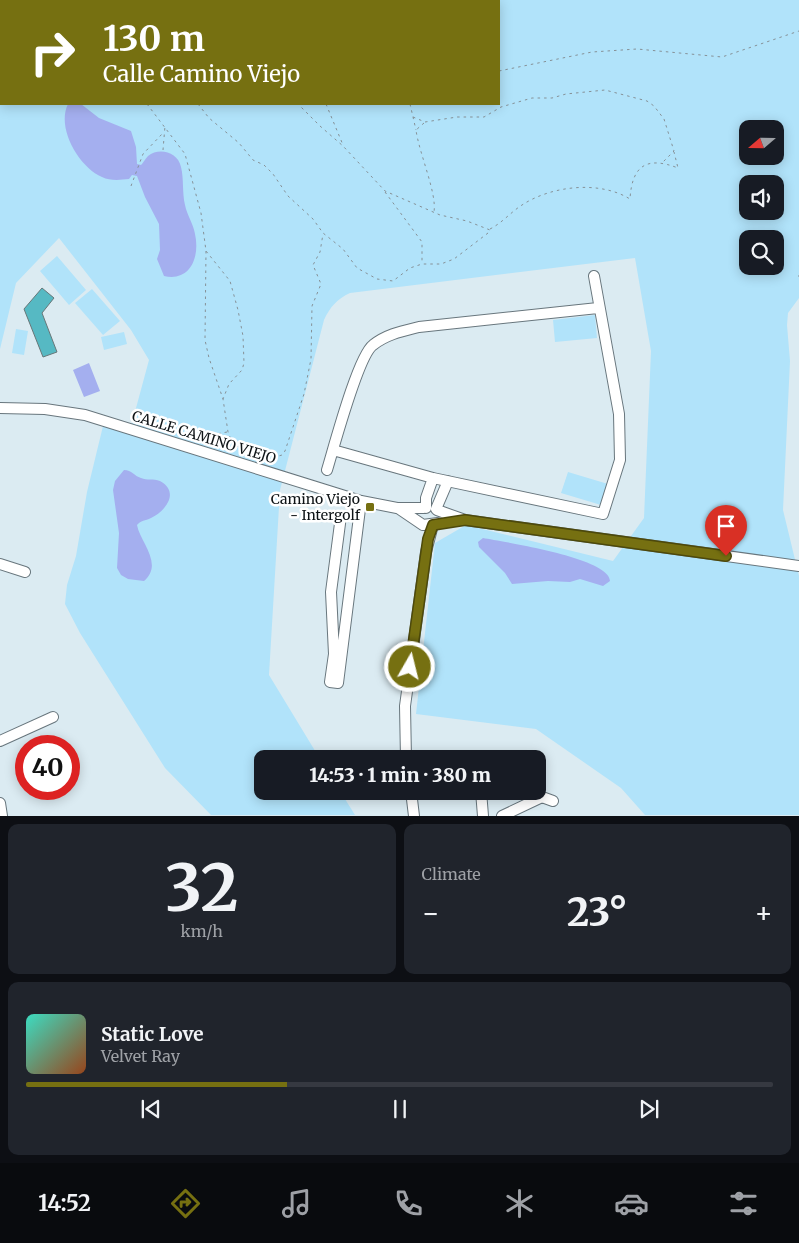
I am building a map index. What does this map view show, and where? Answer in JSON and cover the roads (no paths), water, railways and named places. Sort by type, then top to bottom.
[{"type":"street","points":[[333,450],[433,478],[603,514],[620,460],[620,414],[598,308],[594,276]]},
{"type":"street","points":[[327,470],[361,366],[372,346],[393,333],[419,327],[598,308]]},
{"type":"street","name":"CALLE CAMINO VIEJO","points":[[0,408],[45,409],[85,415],[361,501],[397,508],[431,509],[465,520],[799,566]]},
{"type":"street","points":[[429,524],[440,520],[431,509],[426,498],[433,478]]},
{"type":"street","points":[[429,524],[419,514],[431,509],[448,481]]},
{"type":"street","points":[[341,516],[331,592],[330,615],[334,654],[330,682],[338,683],[361,501]]},
{"type":"street","name":"CALLE CAMINO VIEJO","points":[[397,508],[429,524],[465,520]]},
{"type":"street","points":[[406,750],[405,706],[429,524]]},
{"type":"street","points":[[0,564],[25,572]]},
{"type":"street","points":[[0,741],[53,717]]},
{"type":"street","points":[[546,798],[553,801]]},
{"type":"street","points":[[412,800],[414,816]]},
{"type":"street","points":[[482,800],[484,816]]},
{"type":"street","points":[[502,816],[536,800]]},
{"type":"street","points":[[0,803],[2,816]]},
{"type":"water","points":[[68,105],[82,105],[99,118],[131,131],[136,147],[137,164],[141,165],[148,156],[157,152],[168,152],[176,158],[182,172],[185,205],[194,230],[196,242],[195,259],[187,271],[173,277],[164,276],[157,259],[160,250],[159,224],[137,176],[132,175],[129,179],[112,180],[93,172],[85,165],[72,146],[67,135],[65,114]]},
{"type":"water","points":[[89,363],[100,391],[84,397],[73,370]]},
{"type":"water","points":[[124,470],[143,479],[160,481],[169,490],[169,501],[162,511],[137,525],[149,553],[152,567],[150,574],[144,581],[128,579],[121,575],[117,568],[119,533],[113,490],[115,481]]},
{"type":"water","points":[[483,538],[532,547],[575,558],[593,565],[605,573],[610,581],[603,586],[580,579],[570,582],[548,581],[512,584],[505,573],[479,547],[478,542]]},
{"type":"place","name":"Camino Viejo - Intergolf","points":[[370,507]]}]
